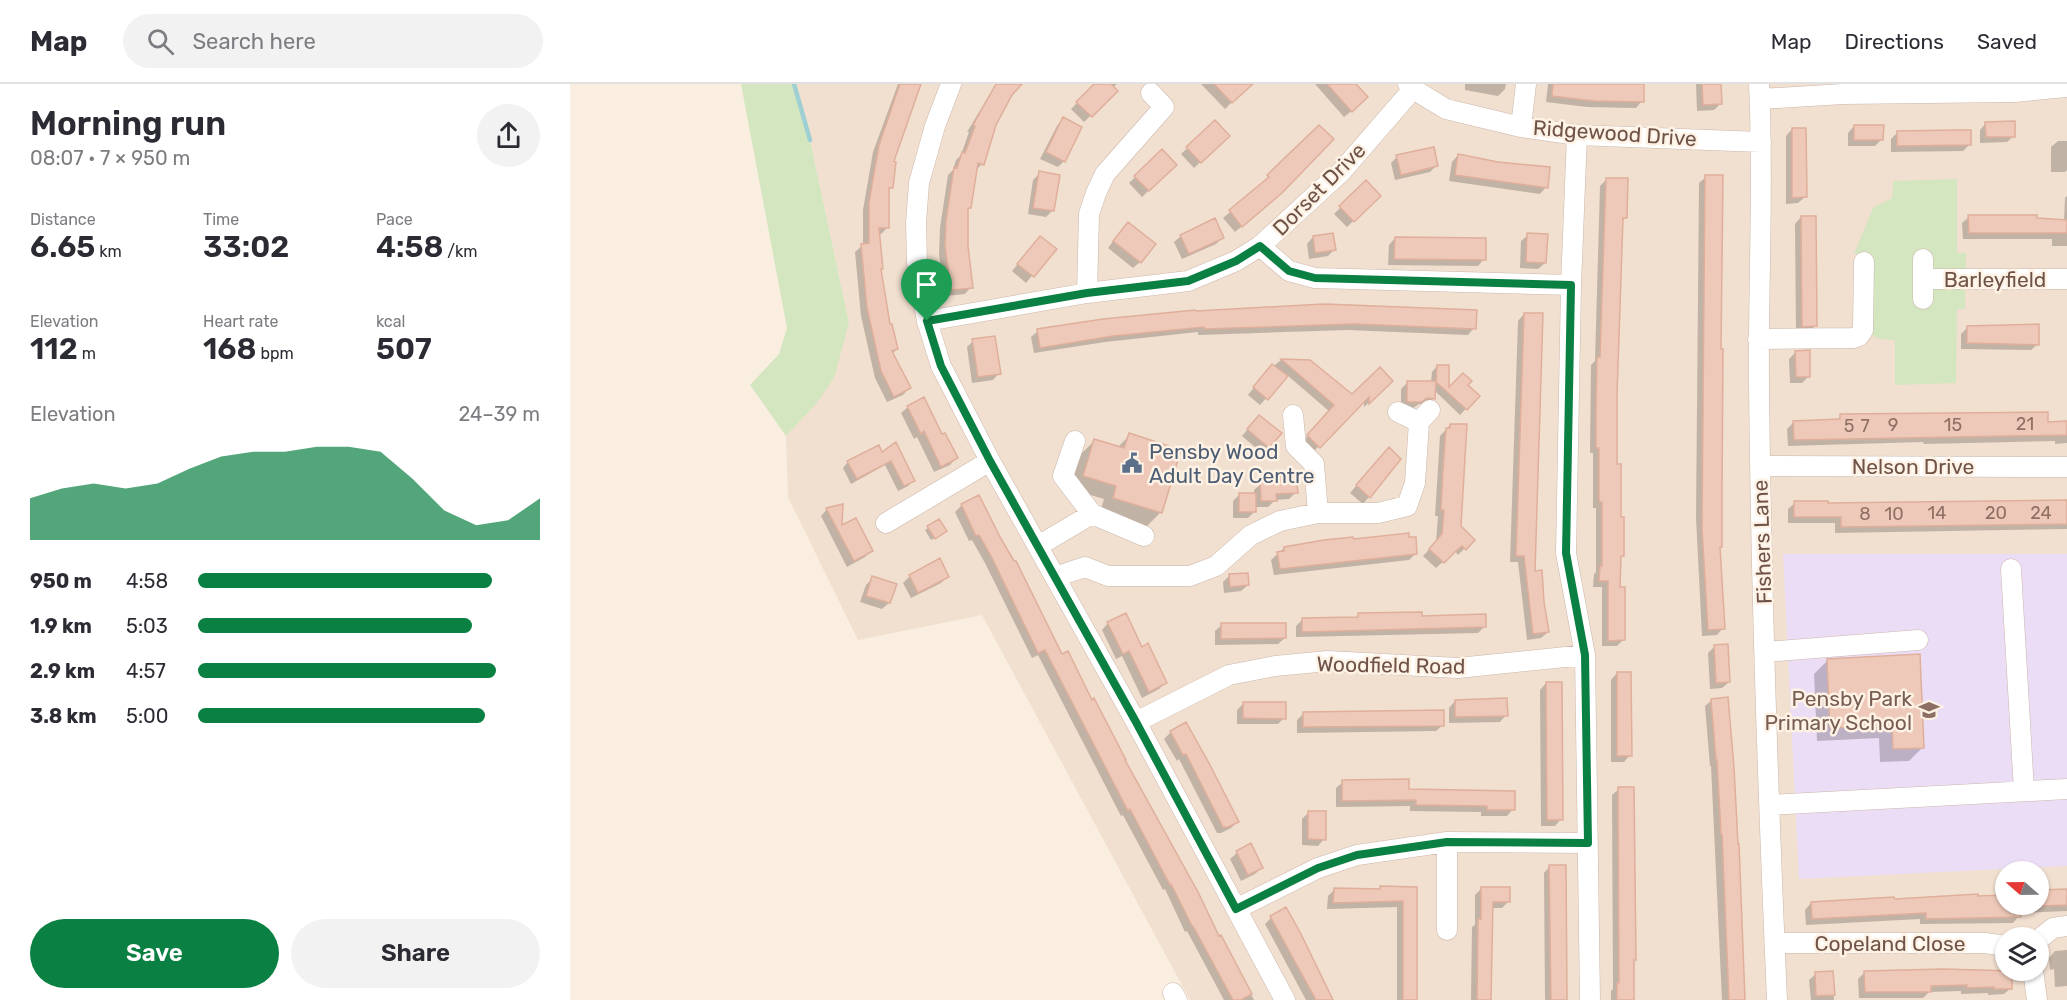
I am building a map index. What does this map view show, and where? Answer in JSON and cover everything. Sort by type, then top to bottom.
[{"type":"street","points":[[951,84],[935,126],[919,183],[916,223],[917,262],[927,321],[941,366],[990,461],[1136,722],[1285,1000]]},
{"type":"street","points":[[1521,127],[1526,84]]},
{"type":"street","name":"Dorset Drive","points":[[927,321],[1087,293],[1188,281],[1236,261],[1260,246],[1342,171],[1410,86]]},
{"type":"street","name":"Ridgewood Drive","points":[[1410,86],[1446,109],[1521,127],[1577,135],[1761,142]]},
{"type":"street","points":[[1759,92],[1843,89],[2014,92],[2067,87]]},
{"type":"street","name":"Fishers Lane","points":[[1759,92],[1761,142],[1758,339],[1760,466],[1777,1000]]},
{"type":"street","points":[[1087,293],[1089,214],[1105,174],[1164,106],[1151,93]]},
{"type":"street","points":[[1577,135],[1571,285],[1566,553],[1585,655],[1590,1000]]},
{"type":"street","points":[[1260,246],[1289,271],[1315,278],[1571,285]]},
{"type":"street","name":"Barleyfield","points":[[1923,259],[1923,299]]},
{"type":"street","points":[[1758,339],[1853,338],[1859,336],[1863,330],[1864,262]]},
{"type":"street","name":"Barleyfield","points":[[1924,279],[2067,279]]},
{"type":"street","points":[[1055,578],[1085,567],[1108,576],[1190,576],[1216,567],[1251,535],[1280,521],[1318,513],[1378,513],[1407,506],[1415,483],[1425,416],[1398,412]]},
{"type":"street","points":[[1293,415],[1296,446],[1314,464],[1318,513]]},
{"type":"street","points":[[1075,441],[1063,476],[1092,514],[1144,536]]},
{"type":"street","points":[[886,523],[990,461]]},
{"type":"street","name":"Nelson Drive","points":[[1760,466],[2067,466]]},
{"type":"street","points":[[1038,546],[1092,514]]},
{"type":"street","points":[[2011,569],[2025,791]]},
{"type":"street","points":[[1766,652],[1918,640]]},
{"type":"street","name":"Woodfield Road","points":[[1136,722],[1229,675],[1275,666],[1328,661],[1458,668],[1585,655]]},
{"type":"street","points":[[1770,805],[2067,789]]},
{"type":"street","points":[[1236,909],[1318,868],[1357,855],[1447,842],[1588,843]]},
{"type":"street","points":[[1447,842],[1447,930]]},
{"type":"street","points":[[2049,932],[2054,928],[2067,926]]},
{"type":"street","name":"Copeland Close","points":[[1774,943],[1985,942],[1995,944]]},
{"type":"street","points":[[2034,981],[2037,1000]]},
{"type":"shaded area","points":[[794,84],[2067,84],[2067,1000],[1190,1000],[982,615],[858,640],[788,497],[786,436],[816,404],[849,323],[810,140]]},
{"type":"shaded area","name":"Pensby Park Primary School","points":[[1783,554],[2067,554],[2067,866],[2049,867],[2049,861],[1995,861],[1995,869],[1799,879]]},
{"type":"green space","points":[[741,84],[794,84],[810,140],[849,323],[834,378],[816,404],[786,436],[750,385],[779,354],[787,328]]},
{"type":"green space","points":[[1957,179],[1957,253],[1966,253],[1965,309],[1957,309],[1956,383],[1895,385],[1895,340],[1877,338],[1869,330],[1869,254],[1854,254],[1873,208],[1892,198],[1893,181]]},
{"type":"building","points":[[900,84],[921,84],[894,161],[896,162],[893,188],[889,188],[889,228],[879,228],[883,269],[881,269],[890,324],[892,324],[898,349],[892,351],[911,388],[894,397],[881,371],[867,308],[861,244],[869,243],[869,202],[879,145]]},
{"type":"building","points":[[996,84],[1022,84],[1012,95],[996,125],[984,165],[978,163],[971,208],[968,208],[968,246],[973,288],[951,290],[945,246],[946,221],[954,167],[957,168],[962,152],[965,153],[975,126],[973,125]]},
{"type":"building","points":[[1094,84],[1111,84],[1118,91],[1092,117],[1076,102]]},
{"type":"building","points":[[1214,84],[1253,84],[1232,103]]},
{"type":"building","points":[[1327,84],[1356,84],[1368,97],[1352,112]]},
{"type":"building","points":[[1553,84],[1644,84],[1644,102],[1594,101],[1552,96]]},
{"type":"building","points":[[1702,84],[1721,84],[1722,104],[1703,105]]},
{"type":"building","points":[[1063,117],[1082,127],[1065,162],[1046,152]]},
{"type":"building","points":[[1215,120],[1230,136],[1201,163],[1186,147]]},
{"type":"building","points":[[2015,121],[2015,137],[1986,137],[1985,122]]},
{"type":"building","points":[[1319,125],[1334,139],[1282,193],[1242,227],[1229,210],[1269,177],[1267,175]]},
{"type":"building","points":[[1854,125],[1884,125],[1883,140],[1854,140]]},
{"type":"building","points":[[1792,128],[1806,128],[1807,197],[1792,198]]},
{"type":"building","points":[[1971,130],[1971,145],[1897,146],[1897,131]]},
{"type":"building","points":[[1434,147],[1438,166],[1401,175],[1396,155]]},
{"type":"building","points":[[1162,149],[1177,165],[1149,191],[1134,176]]},
{"type":"building","points":[[1458,154],[1498,162],[1550,167],[1548,188],[1455,175]]},
{"type":"building","points":[[1039,171],[1060,175],[1054,211],[1033,208]]},
{"type":"building","points":[[1705,175],[1723,175],[1722,547],[1720,547],[1725,629],[1708,630],[1702,529]]},
{"type":"building","points":[[1606,178],[1628,178],[1627,218],[1623,218],[1617,395],[1617,464],[1621,464],[1621,517],[1624,517],[1624,556],[1621,556],[1620,587],[1625,587],[1625,640],[1608,641],[1608,581],[1599,581],[1600,566],[1602,566],[1602,502],[1599,502],[1599,448],[1596,448],[1597,357],[1600,357]]},
{"type":"building","points":[[1366,180],[1381,196],[1354,222],[1339,206]]},
{"type":"building","points":[[1968,215],[2037,215],[2037,218],[2067,220],[2067,233],[1969,233]]},
{"type":"building","points":[[1801,216],[1816,216],[1817,326],[1802,327]]},
{"type":"building","points":[[1215,218],[1224,238],[1189,254],[1180,235]]},
{"type":"building","points":[[1128,222],[1156,244],[1141,263],[1113,241]]},
{"type":"building","points":[[1333,233],[1336,250],[1315,253],[1313,236]]},
{"type":"building","points":[[1527,233],[1548,234],[1546,263],[1526,262]]},
{"type":"building","points":[[1040,236],[1057,249],[1034,277],[1017,264]]},
{"type":"building","points":[[1395,237],[1486,238],[1486,260],[1394,259]]},
{"type":"building","points":[[1324,304],[1477,310],[1476,329],[1355,324],[1204,329],[1204,327],[1113,336],[1040,348],[1037,329],[1103,319],[1195,310]]},
{"type":"building","points":[[1524,313],[1543,313],[1535,571],[1542,570],[1549,632],[1533,634],[1524,556],[1516,556]]},
{"type":"building","points":[[2039,324],[2039,345],[1967,343],[1967,326]]},
{"type":"building","points":[[995,336],[1001,374],[978,377],[972,339]]},
{"type":"building","points":[[1810,350],[1810,377],[1796,377],[1795,351]]},
{"type":"building","points":[[1281,359],[1310,360],[1352,394],[1380,367],[1393,381],[1369,404],[1369,397],[1320,448],[1307,435],[1334,405]]},
{"type":"building","points":[[1272,364],[1288,376],[1268,400],[1253,387]]},
{"type":"building","points":[[1437,365],[1449,365],[1449,387],[1463,373],[1472,381],[1468,385],[1480,396],[1467,410],[1436,382]]},
{"type":"building","points":[[1407,381],[1436,381],[1435,399],[1427,398],[1421,402],[1407,402]]},
{"type":"building","points":[[924,397],[942,434],[945,433],[958,458],[941,467],[924,431],[921,434],[907,406]]},
{"type":"building","points":[[2048,412],[2048,422],[2067,421],[2067,435],[1794,440],[1793,421],[1840,419],[1840,414]]},
{"type":"building","points":[[1259,415],[1282,433],[1269,448],[1247,429]]},
{"type":"building","points":[[1450,424],[1467,424],[1461,526],[1475,540],[1466,550],[1462,546],[1444,563],[1429,549],[1442,534],[1444,510],[1441,510],[1446,428],[1450,428]]},
{"type":"building","name":"Pensby Wood Adult Day Centre","points":[[1129,433],[1181,450],[1162,513],[1113,498],[1116,486],[1083,476],[1094,439],[1124,448]]},
{"type":"building","points":[[896,442],[915,481],[904,486],[891,461],[857,479],[847,461],[879,445],[882,452]]},
{"type":"building","points":[[1389,447],[1401,459],[1370,498],[1356,485]]},
{"type":"building","points":[[1296,475],[1298,493],[1276,494],[1277,501],[1261,501],[1260,482],[1281,481],[1280,476]]},
{"type":"building","points":[[1239,493],[1256,493],[1256,512],[1239,512]]},
{"type":"building","points":[[979,495],[1000,537],[1016,561],[1062,654],[1068,651],[1092,700],[1094,698],[1125,760],[1252,994],[1241,1000],[1233,1000],[1130,809],[1128,811],[1045,650],[1038,653],[991,556],[979,535],[976,536],[961,504]]},
{"type":"building","points":[[2067,500],[2067,524],[1841,527],[1841,517],[1794,517],[1794,501],[1828,501],[1828,503]]},
{"type":"building","points":[[843,504],[842,525],[856,518],[873,551],[854,561],[826,508]]},
{"type":"building","points":[[939,519],[947,531],[935,539],[927,526]]},
{"type":"building","points":[[1409,533],[1409,537],[1416,537],[1417,554],[1280,569],[1277,552],[1284,551],[1284,547],[1324,540]]},
{"type":"building","points":[[940,558],[949,577],[918,593],[909,575]]},
{"type":"building","points":[[1248,573],[1249,585],[1230,587],[1229,574]]},
{"type":"building","points":[[872,576],[897,584],[890,603],[866,596]]},
{"type":"building","points":[[1422,612],[1422,616],[1486,614],[1486,627],[1302,632],[1302,618],[1358,617],[1358,613]]},
{"type":"building","points":[[1126,613],[1142,647],[1148,643],[1167,683],[1149,692],[1129,651],[1123,654],[1107,622]]},
{"type":"building","points":[[1221,623],[1286,623],[1286,638],[1221,639]]},
{"type":"building","points":[[1728,644],[1730,682],[1716,683],[1714,645]]},
{"type":"building","points":[[1920,654],[1924,748],[1893,749],[1892,725],[1830,728],[1827,659]]},
{"type":"building","points":[[1617,672],[1631,672],[1632,756],[1617,756]]},
{"type":"building","points":[[1546,682],[1562,682],[1563,820],[1547,820]]},
{"type":"building","points":[[1728,697],[1739,844],[1745,1000],[1729,1000],[1722,834],[1711,699]]},
{"type":"building","points":[[1507,698],[1508,716],[1455,717],[1455,700]]},
{"type":"building","points":[[1243,702],[1286,702],[1286,719],[1243,718]]},
{"type":"building","points":[[1444,710],[1444,726],[1303,727],[1303,712]]},
{"type":"building","points":[[1186,722],[1239,822],[1223,827],[1186,754],[1183,755],[1170,731]]},
{"type":"building","points":[[1409,779],[1409,789],[1515,791],[1515,810],[1487,810],[1487,806],[1416,805],[1416,800],[1342,801],[1342,780]]},
{"type":"building","points":[[1618,787],[1634,787],[1636,960],[1634,960],[1634,1000],[1617,1000],[1617,983],[1619,983]]},
{"type":"building","points":[[1308,811],[1326,811],[1326,840],[1308,839]]},
{"type":"building","points":[[1251,843],[1263,868],[1248,875],[1236,851]]},
{"type":"building","points":[[1549,865],[1566,865],[1567,1000],[1551,1000]]},
{"type":"building","points":[[1380,886],[1417,887],[1417,1000],[1403,1000],[1403,901],[1333,903],[1334,888],[1380,889]]},
{"type":"building","points":[[1481,887],[1510,887],[1510,902],[1493,902],[1491,1000],[1477,1000],[1478,919],[1481,919]]},
{"type":"building","points":[[2067,889],[2067,905],[2049,906],[2049,890]]},
{"type":"building","points":[[1978,894],[1978,896],[1995,895],[1995,915],[2021,915],[2021,917],[1926,919],[1926,913],[1812,919],[1811,902],[1894,897],[1895,899]]},
{"type":"building","points":[[1286,907],[1333,1000],[1316,1000],[1270,916]]},
{"type":"building","points":[[1833,971],[1835,995],[1816,996],[1815,972]]},
{"type":"building","points":[[1864,971],[1995,971],[1995,981],[2012,981],[2012,989],[1967,988],[1967,985],[1931,986],[1931,992],[1865,992]]},
{"type":"waterway","points":[[794,84],[810,140]]},
{"type":"place","name":"Pensby Wood Adult Day Centre","points":[[1132,463]]},
{"type":"place","name":"Pensby Park Primary School","points":[[1929,710]]},
{"type":"route","points":[[1260,246],[1289,271],[1315,278],[1571,285],[1566,553],[1585,655],[1588,843],[1447,842],[1357,855],[1318,868],[1236,909],[1136,722],[990,461],[941,366],[927,321],[1087,293],[1188,281],[1236,261],[1260,246]]}]
